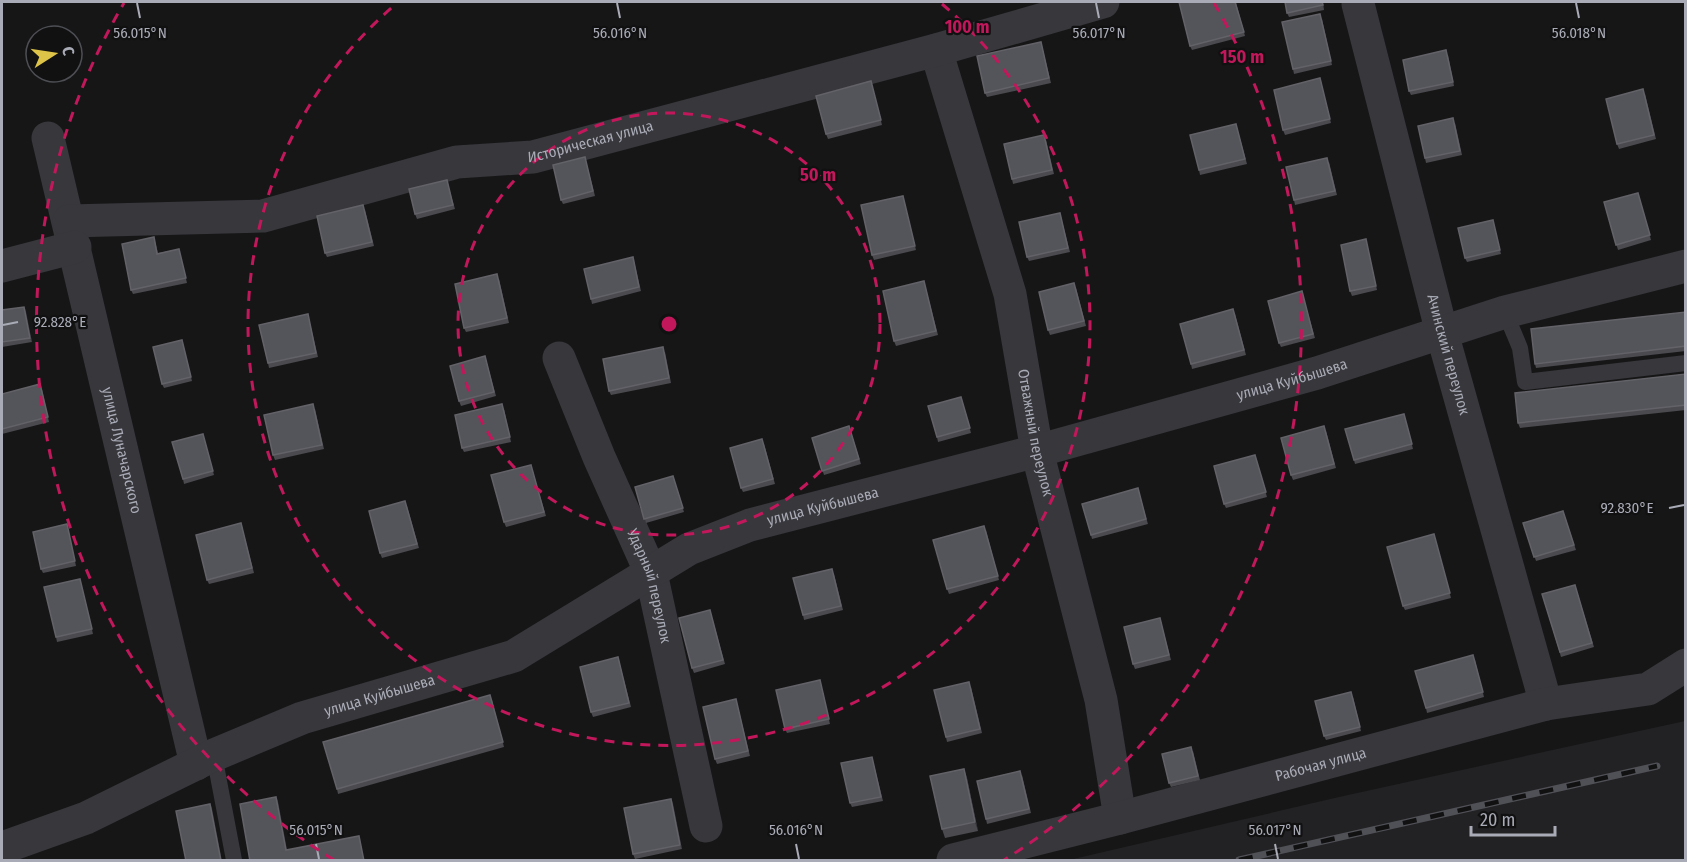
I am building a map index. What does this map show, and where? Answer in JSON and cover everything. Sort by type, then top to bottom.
[{"type":"street","name":"Историческая улица","points":[[2,266],[72,234],[263,216],[457,162],[533,157],[936,50],[1103,2]]},
{"type":"street","name":"Ачинский переулок","points":[[1362,2],[1442,333],[1546,704]]},
{"type":"street","name":"Отважный переулок","points":[[936,50],[1010,294],[1037,451],[1101,700],[1120,818]]},
{"type":"street","name":"улица Луначарского","points":[[48,138],[205,759]]},
{"type":"street","name":"улица Куйбышева","points":[[2,848],[86,818],[205,759],[302,718],[514,656],[689,549],[750,525],[1037,451],[1317,373],[1505,312],[1686,266]]},
{"type":"street","name":"Ударный переулок","points":[[559,358],[599,457],[651,573],[706,826]]},
{"type":"street","name":"Рабочая улица","points":[[953,861],[1546,704],[1648,689],[1686,666]]},
{"type":"lane","points":[[1505,312],[1520,348],[1525,382],[1686,363]]},
{"type":"lane","points":[[1648,689],[1686,686]]},
{"type":"lane","points":[[205,759],[234,861]]},
{"type":"shaded area","points":[[1685,721],[1685,860],[1069,860],[1339,797]]},
{"type":"building","points":[[1179,2],[1235,2],[1244,32],[1190,46]]},
{"type":"building","points":[[1285,2],[1322,2],[1323,5],[1287,13]]},
{"type":"building","points":[[1320,14],[1331,61],[1293,69],[1282,22]]},
{"type":"building","points":[[1041,42],[1049,78],[985,93],[977,56]]},
{"type":"building","points":[[1446,50],[1453,82],[1409,91],[1403,60]]},
{"type":"building","points":[[1320,78],[1330,119],[1283,130],[1274,90]]},
{"type":"building","points":[[871,81],[881,120],[826,134],[816,96]]},
{"type":"building","points":[[1643,89],[1654,135],[1617,144],[1606,99]]},
{"type":"building","points":[[1453,118],[1460,151],[1425,158],[1418,126]]},
{"type":"building","points":[[1236,124],[1245,159],[1199,170],[1190,135]]},
{"type":"building","points":[[1044,135],[1052,170],[1012,179],[1004,144]]},
{"type":"building","points":[[585,157],[593,191],[561,200],[553,165]]},
{"type":"building","points":[[1327,158],[1335,191],[1294,200],[1286,167]]},
{"type":"building","points":[[447,180],[453,205],[415,214],[409,189]]},
{"type":"building","points":[[1638,193],[1650,235],[1616,245],[1604,202]]},
{"type":"building","points":[[903,196],[915,246],[872,255],[861,205]]},
{"type":"building","points":[[363,205],[372,242],[325,253],[317,216]]},
{"type":"building","points":[[1060,213],[1068,248],[1027,257],[1019,222]]},
{"type":"building","points":[[1493,220],[1500,250],[1465,258],[1458,228]]},
{"type":"building","points":[[154,237],[157,254],[179,249],[186,278],[131,290],[122,244]]},
{"type":"building","points":[[1366,239],[1376,286],[1350,291],[1341,245]]},
{"type":"building","points":[[633,257],[639,287],[591,299],[584,269]]},
{"type":"building","points":[[497,274],[507,318],[464,328],[455,284]]},
{"type":"building","points":[[924,281],[936,331],[894,341],[883,291]]},
{"type":"building","points":[[1074,283],[1084,321],[1048,330],[1039,292]]},
{"type":"building","points":[[1302,291],[1313,334],[1279,343],[1268,301]]},
{"type":"building","points":[[24,307],[30,338],[2,342],[2,310]]},
{"type":"building","points":[[1233,309],[1244,350],[1191,364],[1180,324]]},
{"type":"building","points":[[1686,312],[1686,346],[1535,364],[1531,329]]},
{"type":"building","points":[[308,314],[316,353],[268,363],[259,325]]},
{"type":"building","points":[[182,340],[191,377],[162,384],[153,347]]},
{"type":"building","points":[[663,347],[669,378],[609,391],[603,359]]},
{"type":"building","points":[[485,356],[494,392],[459,401],[450,366]]},
{"type":"building","points":[[1686,374],[1686,405],[1518,423],[1515,393]]},
{"type":"building","points":[[40,384],[48,417],[2,429],[2,394]]},
{"type":"building","points":[[961,397],[970,428],[937,437],[928,406]]},
{"type":"building","points":[[313,404],[322,445],[273,455],[264,415]]},
{"type":"building","points":[[502,404],[510,437],[462,448],[455,415]]},
{"type":"building","points":[[1404,414],[1412,444],[1354,460],[1345,429]]},
{"type":"building","points":[[849,426],[859,459],[822,471],[812,438]]},
{"type":"building","points":[[1324,426],[1334,464],[1291,475],[1281,438]]},
{"type":"building","points":[[203,434],[213,471],[183,479],[172,442]]},
{"type":"building","points":[[762,439],[773,479],[741,488],[730,448]]},
{"type":"building","points":[[1255,455],[1266,492],[1224,504],[1214,466]]},
{"type":"building","points":[[531,465],[544,512],[504,522],[491,475]]},
{"type":"building","points":[[673,476],[683,508],[644,519],[635,487]]},
{"type":"building","points":[[1138,488],[1146,519],[1091,535],[1082,504]]},
{"type":"building","points":[[405,501],[417,544],[380,553],[369,511]]},
{"type":"building","points":[[1563,511],[1574,545],[1534,557],[1523,523]]},
{"type":"building","points":[[241,523],[252,568],[207,580],[196,535]]},
{"type":"building","points":[[67,524],[75,561],[41,569],[33,532]]},
{"type":"building","points":[[984,526],[998,576],[947,589],[933,540]]},
{"type":"building","points":[[1434,534],[1450,593],[1403,606],[1387,547]]},
{"type":"building","points":[[832,569],[841,606],[803,615],[793,578]]},
{"type":"building","points":[[80,579],[92,629],[56,637],[44,587]]},
{"type":"building","points":[[1575,585],[1592,643],[1560,652],[1542,594]]},
{"type":"building","points":[[710,610],[723,660],[692,668],[679,618]]},
{"type":"building","points":[[1160,618],[1169,655],[1133,664],[1124,627]]},
{"type":"building","points":[[1473,655],[1483,692],[1426,708],[1415,671]]},
{"type":"building","points":[[618,657],[629,703],[591,712],[580,667]]},
{"type":"building","points":[[820,680],[829,719],[785,729],[776,690]]},
{"type":"building","points":[[969,682],[980,729],[946,737],[934,690]]},
{"type":"building","points":[[1351,692],[1360,727],[1324,736],[1315,701]]},
{"type":"building","points":[[490,695],[503,742],[337,789],[323,742]]},
{"type":"building","points":[[736,699],[748,751],[715,759],[703,707]]},
{"type":"building","points":[[1191,747],[1198,776],[1169,783],[1162,754]]},
{"type":"building","points":[[872,757],[881,797],[850,803],[841,763]]},
{"type":"building","points":[[964,769],[975,822],[942,829],[930,776]]},
{"type":"building","points":[[1020,771],[1029,809],[986,819],[977,781]]},
{"type":"building","points":[[276,797],[286,850],[359,836],[364,861],[250,861],[240,804]]},
{"type":"building","points":[[671,799],[680,845],[633,854],[624,808]]},
{"type":"building","points":[[210,804],[221,861],[186,861],[176,811]]},
{"type":"railway","points":[[1239,860],[1657,766]]}]
